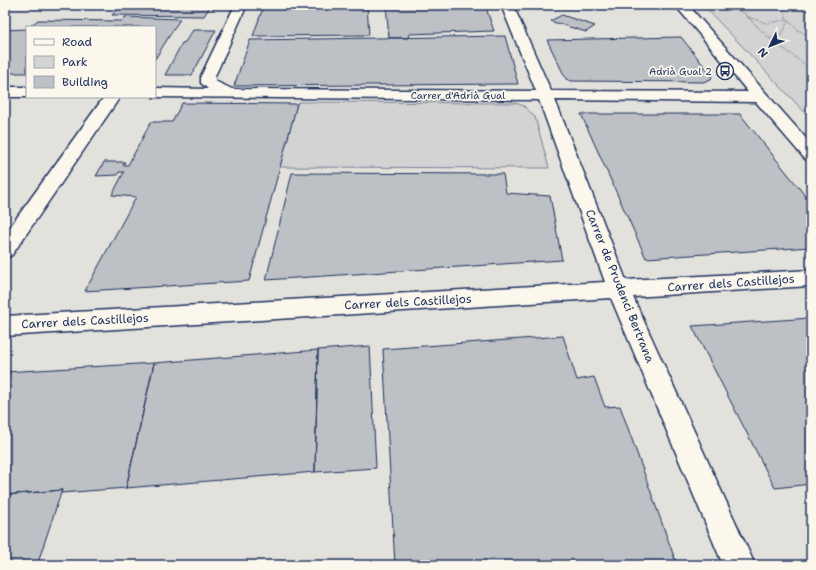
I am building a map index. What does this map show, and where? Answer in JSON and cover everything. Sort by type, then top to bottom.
[{"type":"street","points":[[228,93],[211,86],[208,83],[208,76],[241,5]]},
{"type":"street","name":"Carrer de Prudenci Bertrana","points":[[507,5],[545,95],[619,290],[739,565]]},
{"type":"street","points":[[681,5],[762,96],[811,155]]},
{"type":"street","points":[[174,93],[199,83],[208,76]]},
{"type":"street","points":[[5,92],[26,92]]},
{"type":"street","name":"Carrer d'Adrià Gual","points":[[156,93],[762,96]]},
{"type":"street","points":[[5,250],[111,98]]},
{"type":"street","name":"Carrer dels Castillejos","points":[[5,326],[811,278]]},
{"type":"path","points":[[723,5],[744,13],[752,19],[766,23],[788,20]]},
{"type":"path","points":[[782,5],[788,20],[798,30],[811,37]]},
{"type":"path","points":[[744,13],[769,38],[811,69]]},
{"type":"path","points":[[769,38],[778,38],[785,31],[788,20]]},
{"type":"shaded area","points":[[5,5],[703,5],[811,119],[811,565],[5,565]]},
{"type":"green space","points":[[703,5],[811,5],[811,119]]},
{"type":"green space","points":[[299,102],[516,103],[524,106],[535,117],[549,168],[280,167],[297,104]]},
{"type":"building","points":[[121,5],[211,5],[204,16],[112,15]]},
{"type":"building","points":[[264,5],[367,5],[369,35],[253,36]]},
{"type":"building","points":[[386,5],[485,5],[494,31],[409,34],[408,38],[389,38]]},
{"type":"building","points":[[562,15],[595,26],[586,32],[550,21]]},
{"type":"building","points":[[125,17],[180,19],[156,57],[156,26],[30,26],[38,20],[122,21]]},
{"type":"building","points":[[26,29],[26,73],[5,73],[5,30]]},
{"type":"building","points":[[193,30],[216,30],[192,75],[165,75],[182,43],[185,42]]},
{"type":"building","points":[[505,36],[518,84],[234,86],[250,40]]},
{"type":"building","points":[[681,37],[712,76],[711,79],[703,82],[571,81],[566,79],[547,40]]},
{"type":"building","points":[[182,103],[297,104],[249,281],[85,291],[136,197],[112,195],[124,172],[119,172],[118,175],[96,176],[104,162],[125,162],[123,165],[128,165],[151,122],[172,122]]},
{"type":"building","points":[[581,114],[740,114],[811,203],[811,247],[646,258]]},
{"type":"building","points":[[292,173],[503,174],[506,193],[550,196],[562,260],[266,280]]},
{"type":"building","points":[[811,318],[811,484],[775,488],[692,326]]},
{"type":"building","points":[[563,336],[577,380],[594,377],[605,407],[620,406],[677,565],[395,565],[383,349]]},
{"type":"building","points":[[370,346],[376,468],[315,472],[318,350]]},
{"type":"building","points":[[318,350],[315,472],[126,488],[154,363]]},
{"type":"building","points":[[154,363],[126,488],[61,493],[62,490],[5,495],[5,372]]},
{"type":"building","points":[[62,490],[37,565],[5,565],[5,495]]},
{"type":"place","name":"Adrià Gual 2","points":[[725,71]]}]
